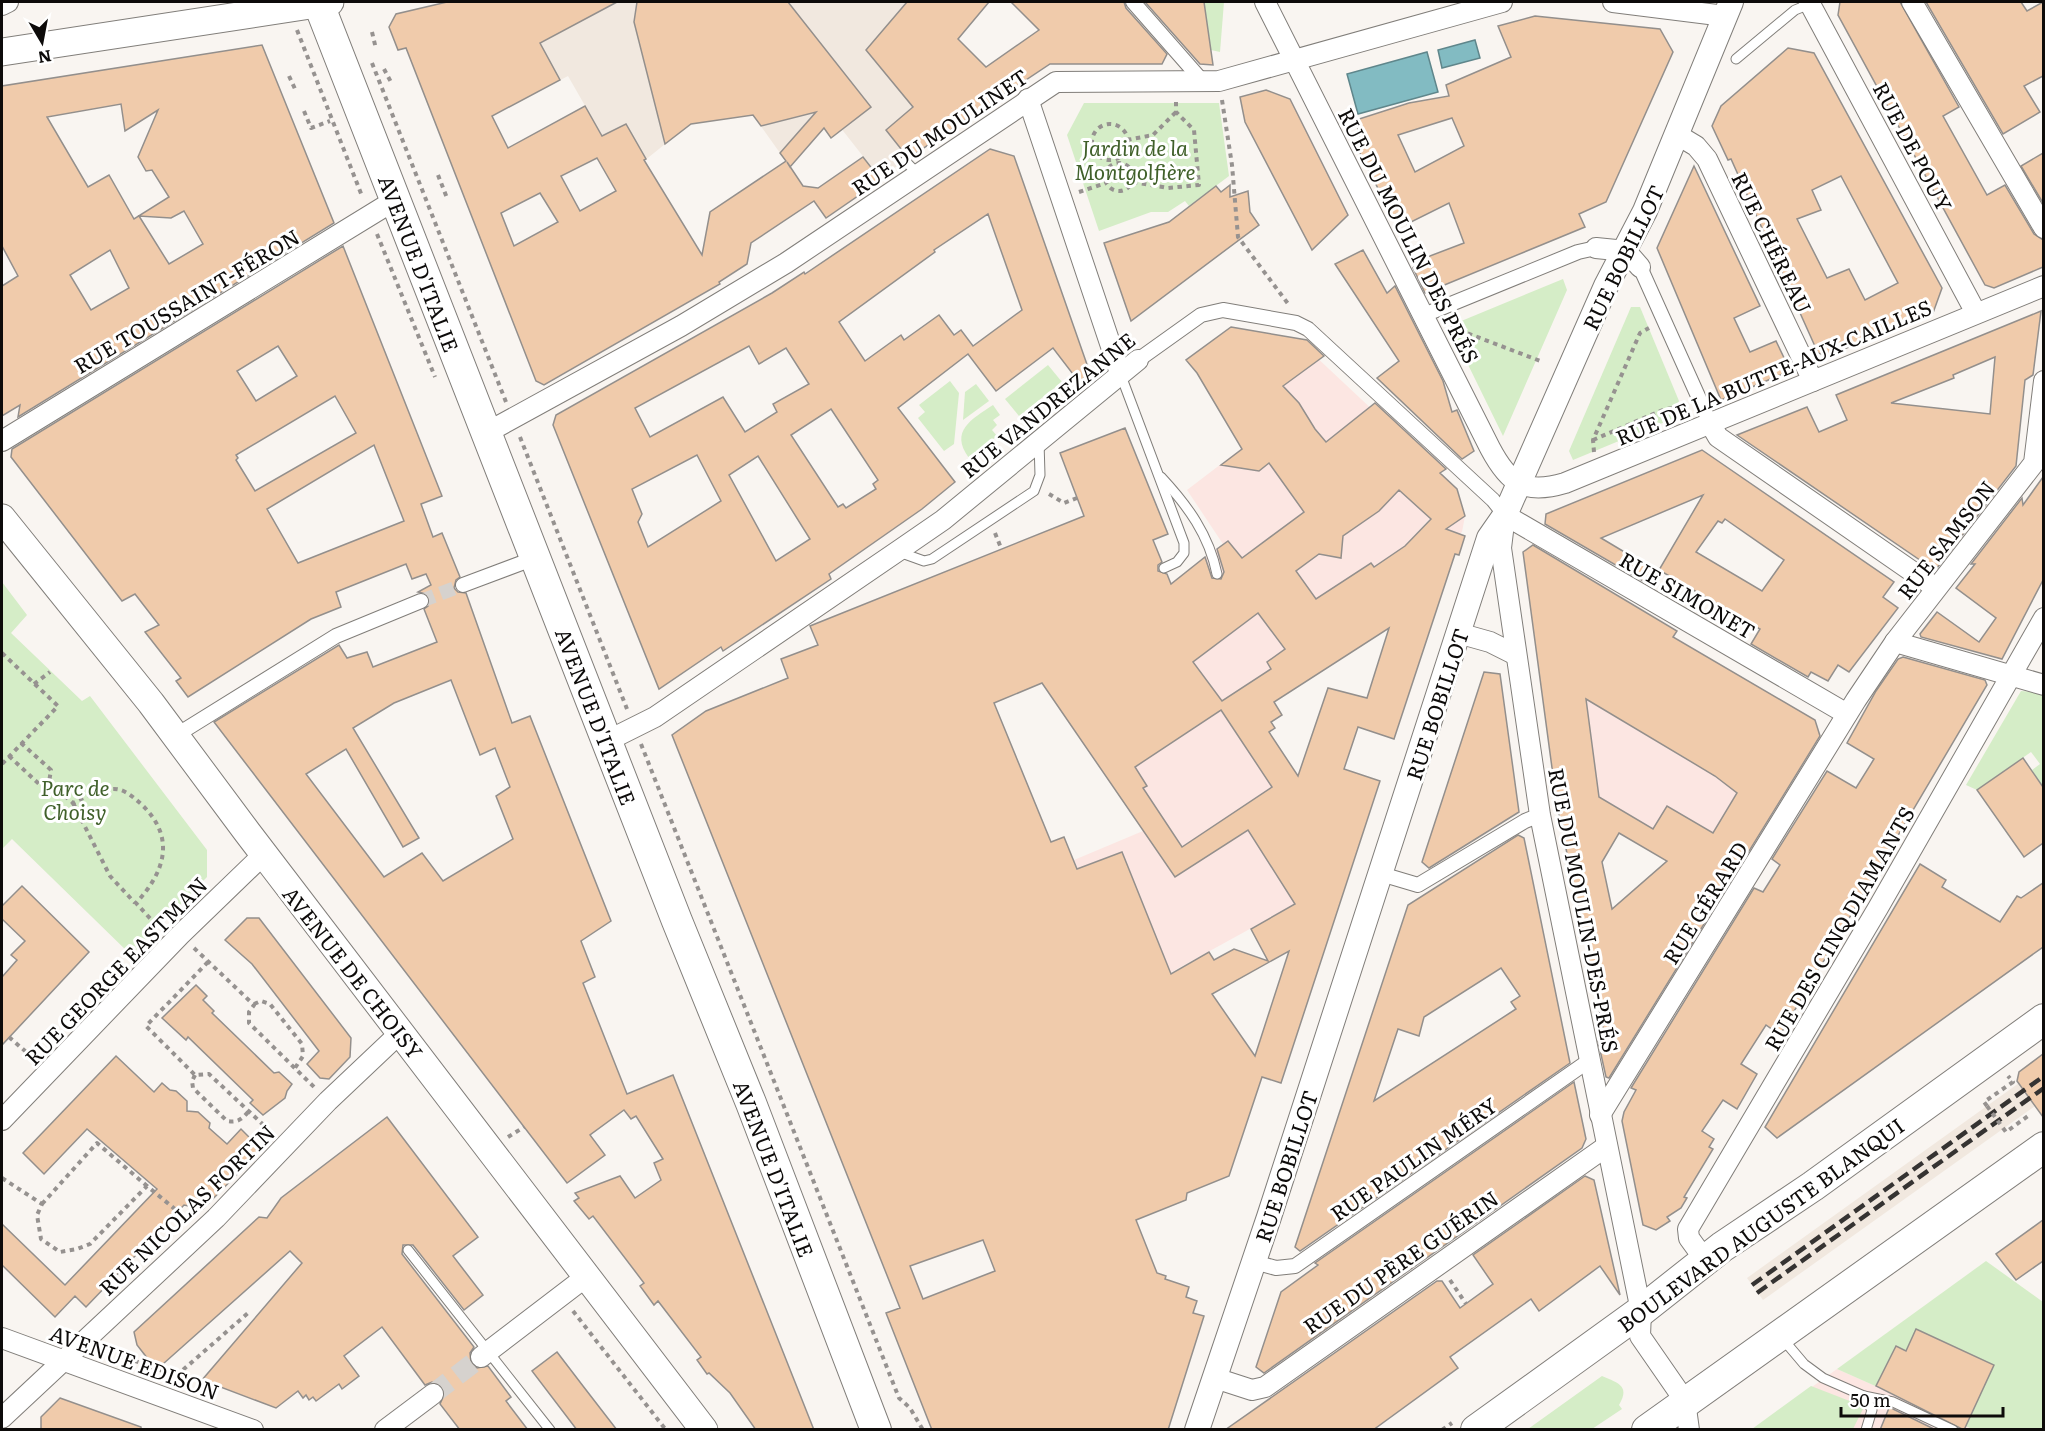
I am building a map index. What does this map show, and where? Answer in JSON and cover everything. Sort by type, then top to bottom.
[{"type":"main road","points":[[2,52],[322,2]]},
{"type":"main road","name":"AVENUE D'ITALIE","points":[[322,2],[395,200],[751,1103],[876,1430]]},
{"type":"main road","name":"AVENUE DE CHOISY","points":[[2,518],[176,735],[264,854],[704,1430]]},
{"type":"main road","name":"BOULEVARD AUGUSTE BLANQUI","points":[[1476,1430],[1641,1311],[1705,1260],[1814,1186],[2043,1019]]},
{"type":"main road","points":[[1647,1430],[1687,1415],[1779,1334],[2043,1147]]},
{"type":"street","points":[[2,5],[8,2]]},
{"type":"street","points":[[1133,2],[1204,83]]},
{"type":"street","name":"RUE DU MOULIN DES PRÉS","points":[[1265,2],[1498,464],[1519,485]]},
{"type":"street","name":"RUE DU MOULINET","points":[[486,433],[681,326],[767,274],[911,167],[1056,82],[1204,83],[1502,2]]},
{"type":"street","points":[[1613,2],[1728,9]]},
{"type":"street","name":"RUE DE POUY","points":[[1811,2],[1976,313]]},
{"type":"street","points":[[1912,2],[2043,228]]},
{"type":"street","name":"RUE BOBILLOT","points":[[1197,1430],[1254,1262],[1489,538],[1505,515],[1519,485],[1606,286],[1633,259],[1676,134],[1728,9]]},
{"type":"street","points":[[1028,99],[1120,373]]},
{"type":"street","name":"RUE CHÉREAU","points":[[1676,134],[1696,146],[1707,159],[1814,381]]},
{"type":"street","name":"RUE TOUSSAINT-FÉRON","points":[[2,441],[395,200]]},
{"type":"street","points":[[1424,315],[1578,252],[1596,248],[1633,259],[1666,321],[1718,437],[1936,588]]},
{"type":"street","name":"RUE DE LA BUTTE-AUX-CAILLES","points":[[1519,485],[1543,490],[1597,470],[1711,425],[2043,286]]},
{"type":"street","name":"RUE VANDREZANNE","points":[[607,741],[655,717],[943,520],[1120,373],[1201,315],[1211,311],[1223,310],[1296,323],[1308,329],[1493,500],[1505,515]]},
{"type":"street","name":"RUE SAMSON","points":[[1847,714],[1895,642],[2034,463],[2043,381]]},
{"type":"street","name":"RUE DU MOULIN-DES-PRÉS","points":[[1505,515],[1502,548],[1540,815],[1641,1311],[1640,1336],[1687,1415]]},
{"type":"street","name":"RUE SIMONET","points":[[1505,515],[1847,714]]},
{"type":"street","points":[[463,585],[535,558]]},
{"type":"street","points":[[176,735],[336,636],[421,602]]},
{"type":"street","name":"RUE DES CINQ DIAMANTS","points":[[1705,1260],[1689,1238],[1688,1229],[2011,677],[2043,618]]},
{"type":"street","points":[[1458,633],[1490,642],[1516,655]]},
{"type":"street","points":[[1895,642],[2043,685]]},
{"type":"street","name":"RUE GÉRARD","points":[[1600,1115],[1847,714]]},
{"type":"street","points":[[1381,874],[1418,885],[1525,821],[1540,815]]},
{"type":"street","name":"RUE GEORGE EASTMAN","points":[[2,1120],[180,935],[264,854]]},
{"type":"street","name":"RUE NICOLAS FORTIN","points":[[2,1419],[216,1218],[328,1101],[400,1032]]},
{"type":"street","name":"RUE PAULIN MÉRY","points":[[1254,1262],[1276,1268],[1295,1266],[1590,1060]]},
{"type":"street","name":"RUE DU PÈRE GUÉRIN","points":[[1215,1378],[1252,1390],[1265,1387],[1607,1146]]},
{"type":"street","points":[[485,1354],[587,1276]]},
{"type":"street","name":"AVENUE EDISON","points":[[2,1338],[253,1430]]},
{"type":"street","points":[[385,1430],[433,1394]]},
{"type":"street","points":[[2,1419],[12,1430]]},
{"type":"lane","points":[[1736,59],[1794,10],[1811,2]]},
{"type":"lane","points":[[1120,373],[1184,543],[1184,553],[1177,562],[1164,568]]},
{"type":"lane","points":[[898,551],[924,561],[940,556],[1034,491],[1040,469],[1039,440]]},
{"type":"lane","points":[[1158,473],[1189,507],[1212,552],[1217,574]]},
{"type":"lane","points":[[408,1250],[485,1354],[550,1430]]},
{"type":"lane","points":[[1779,1334],[1804,1364],[1823,1378],[1864,1396],[1893,1402],[1953,1430]]},
{"type":"lane","points":[[1864,1396],[1872,1410],[1866,1430]]},
{"type":"path","name":"AVENUE D'ITALIE","points":[[296,27],[362,198]]},
{"type":"path","points":[[372,32],[376,49]]},
{"type":"path","name":"AVENUE D'ITALIE","points":[[371,62],[624,702]]},
{"type":"path","points":[[384,69],[392,84]]},
{"type":"path","points":[[290,76],[296,91]]},
{"type":"path","points":[[1221,97],[1232,165],[1238,237],[1308,329]]},
{"type":"path","points":[[304,111],[311,128],[330,121]]},
{"type":"path","points":[[1127,140],[1153,135],[1176,112],[1194,130],[1199,185],[1168,188],[1133,182]]},
{"type":"path","points":[[1106,183],[1107,170],[1113,161],[1125,150],[1127,140],[1122,129],[1111,124],[1096,131],[1093,148],[1100,157],[1113,161],[1123,163],[1131,168],[1133,182],[1127,190],[1117,192],[1106,183]]},
{"type":"path","points":[[438,175],[447,198]]},
{"type":"path","points":[[1085,190],[1106,183]]},
{"type":"path","points":[[1597,470],[1593,440],[1640,333],[1666,321]]},
{"type":"path","points":[[1453,328],[1543,363]]},
{"type":"path","points":[[1593,440],[1665,409],[1676,408],[1691,415]]},
{"type":"path","points":[[1037,486],[1064,503],[1077,498]]},
{"type":"path","points":[[2,654],[58,706],[2,764]]},
{"type":"path","points":[[34,684],[50,672]]},
{"type":"path","name":"AVENUE D'ITALIE","points":[[640,742],[899,1398],[910,1408],[923,1430]]},
{"type":"path","points":[[21,743],[51,770],[49,782]]},
{"type":"path","points":[[9,756],[39,784],[49,782]]},
{"type":"path","points":[[49,782],[73,803],[110,876],[158,927]]},
{"type":"path","points":[[73,803],[93,793],[114,788],[134,797],[152,815],[160,828],[163,847],[162,862],[157,877],[136,903]]},
{"type":"path","points":[[180,935],[254,1005]]},
{"type":"path","points":[[208,962],[146,1026],[195,1075],[209,1074],[285,1146]]},
{"type":"path","points":[[295,1068],[303,1056],[302,1044],[270,1004],[261,1001],[254,1005],[249,1012],[249,1023],[328,1101]]},
{"type":"path","points":[[9,1037],[33,1058]]},
{"type":"path","points":[[195,1075],[192,1081],[193,1088],[227,1121],[234,1122],[241,1119],[249,1111]]},
{"type":"path","points":[[2007,1076],[2013,1082],[1984,1102],[2006,1132],[2028,1116]]},
{"type":"path","points":[[147,1186],[90,1244],[60,1252],[41,1239],[37,1215],[42,1204],[97,1143],[188,1220]]},
{"type":"path","points":[[2,1178],[42,1204]]},
{"type":"path","points":[[1444,1271],[1466,1304]]},
{"type":"path","points":[[572,1310],[666,1430]]},
{"type":"path","points":[[114,1368],[122,1356],[176,1376],[248,1313]]},
{"type":"shaded area","points":[[563,2],[907,2],[891,20],[973,113],[880,178],[822,104],[780,153],[753,115],[690,124],[644,161],[623,172],[568,76],[443,142],[418,79]]},
{"type":"shaded area","points":[[1231,327],[1297,339],[1457,489],[1410,540],[1415,547],[1465,516],[1462,532],[1306,646],[1241,689],[1307,790],[1295,904],[1128,996],[1074,860],[1143,831],[1040,681],[1223,544],[1187,490],[1242,448],[1201,378],[1186,360]]},
{"type":"shaded area","points":[[1606,676],[1788,786],[1734,877],[1602,799],[1557,805],[1541,685]]},
{"type":"shaded area","points":[[2019,1083],[2035,1106],[1763,1300],[1747,1278]]},
{"type":"shaded area","points":[[1837,1369],[1972,1429],[1752,1430]]},
{"type":"green space","points":[[1204,2],[1224,2],[1220,52],[1211,50]]},
{"type":"green space","name":"Jardin de la Montgolfière","points":[[1084,103],[1219,103],[1229,176],[1189,206],[1185,201],[1168,212],[1151,212],[1099,231],[1067,135]]},
{"type":"green space","points":[[1563,279],[1567,290],[1503,436],[1452,332],[1464,337],[1468,329],[1454,324]]},
{"type":"green space","points":[[1631,307],[1640,307],[1679,401],[1672,419],[1573,460],[1569,451]]},
{"type":"green space","points":[[1048,365],[1062,382],[1019,416],[1005,399]]},
{"type":"green space","points":[[950,381],[959,393],[954,444],[944,451],[918,418],[925,412],[919,405]]},
{"type":"green space","points":[[976,384],[989,401],[963,420],[965,392]]},
{"type":"green space","points":[[993,405],[1000,415],[993,420],[997,425],[992,430],[997,436],[969,458],[963,449],[962,433],[971,421]]},
{"type":"green space","name":"Parc de Choisy","points":[[2,582],[27,615],[11,633],[82,701],[90,696],[207,850],[207,877],[131,955],[12,839],[2,849]]},
{"type":"green space","points":[[2035,689],[2043,691],[2043,787],[2032,770],[2040,764],[2031,752],[1977,790],[1966,785],[2021,691],[2034,692]]},
{"type":"green space","points":[[1986,1261],[2043,1302],[2043,1429],[1972,1429],[1837,1369]]},
{"type":"green space","points":[[1602,1376],[1616,1382],[1622,1388],[1624,1392],[1619,1405],[1622,1409],[1592,1429],[1528,1429]]},
{"type":"green space","points":[[1811,1386],[1860,1405],[1863,1409],[1853,1429],[1752,1429]]},
{"type":"water","points":[[1475,40],[1480,58],[1442,68],[1438,50]]},
{"type":"water","points":[[1427,52],[1438,92],[1358,114],[1347,74]]},
{"type":"building","points":[[447,2],[617,2],[540,43],[560,80],[492,116],[508,148],[585,106],[602,136],[626,124],[646,159],[644,160],[702,255],[710,212],[786,161],[780,153],[816,112],[761,126],[753,115],[691,124],[665,144],[634,22],[637,2],[788,2],[871,107],[831,138],[824,128],[790,167],[803,186],[818,188],[863,157],[881,180],[826,218],[814,201],[751,243],[747,264],[719,282],[720,284],[544,385],[536,381],[406,48],[398,50],[389,27],[396,14]],"holes":[[[597,158],[616,191],[580,211],[561,176]],[[540,193],[558,222],[514,246],[501,213]]]},
{"type":"building","points":[[907,2],[989,2],[958,39],[986,67],[1039,30],[1011,2],[1124,2],[1126,8],[1167,54],[1162,64],[1050,64],[910,157],[886,130],[913,107],[866,50]]},
{"type":"building","points":[[1145,2],[1204,2],[1213,65],[1200,64]]},
{"type":"building","points":[[1840,2],[1900,2],[1959,107],[1943,116],[1987,195],[2005,185],[2034,234],[2043,240],[2043,267],[1994,288],[1985,285],[1838,15]]},
{"type":"building","points":[[1926,2],[2021,2],[2027,11],[2043,2],[2043,76],[2024,86],[2040,112],[2003,134]]},
{"type":"building","points":[[1535,16],[1660,29],[1673,52],[1606,202],[1579,214],[1585,227],[1425,293],[1413,268],[1422,259],[1464,243],[1449,203],[1407,224],[1401,212],[1392,216],[1358,149],[1362,147],[1356,120],[1409,103],[1449,96],[1446,85],[1511,57],[1498,26]],"holes":[[[1452,118],[1464,146],[1415,172],[1398,135]]]},
{"type":"building","points":[[262,45],[334,223],[18,417],[20,405],[2,416],[2,286],[18,276],[2,246],[2,86]],"holes":[[[121,104],[125,131],[158,110],[138,157],[146,171],[152,170],[169,197],[134,219],[109,175],[88,187],[47,117]],[[184,211],[203,244],[169,264],[139,216],[171,218]],[[110,250],[129,288],[91,310],[70,275]]]},
{"type":"building","points":[[1788,48],[1814,53],[1942,288],[1933,313],[1827,356],[1818,353],[1731,159],[1728,160],[1712,126],[1721,106]],"holes":[[[1841,176],[1898,283],[1865,300],[1849,269],[1827,278],[1797,219],[1821,210],[1812,190]]]},
{"type":"building","points":[[1266,90],[1290,99],[1348,215],[1312,250],[1245,122],[1240,97]]},
{"type":"building","points":[[990,149],[1014,156],[1090,373],[1079,382],[1053,348],[996,391],[968,354],[898,408],[955,482],[922,509],[829,574],[831,579],[723,651],[721,647],[659,689],[553,425],[556,415],[772,293],[804,272],[805,274]],"holes":[[[988,214],[1022,310],[973,346],[961,330],[954,335],[939,315],[904,340],[901,335],[865,361],[839,322],[935,252],[934,250]],[[749,346],[759,364],[786,348],[809,384],[773,404],[777,412],[745,432],[723,397],[650,437],[635,408]],[[831,409],[878,480],[873,484],[876,489],[846,508],[843,504],[838,507],[791,435]],[[697,455],[721,501],[648,547],[638,522],[642,514],[632,489]],[[758,456],[810,539],[776,561],[729,475]]]},
{"type":"building","points":[[2043,153],[2043,203],[2021,166]]},
{"type":"building","points":[[1694,166],[1760,306],[1734,318],[1750,352],[1776,341],[1787,364],[1785,373],[1721,400],[1657,248]]},
{"type":"building","points":[[1230,185],[1230,197],[1248,191],[1250,212],[1259,225],[1131,321],[1104,243],[1169,222],[1216,186],[1221,192]]},
{"type":"building","points":[[343,246],[442,496],[421,504],[433,537],[442,533],[460,577],[456,580],[454,588],[458,592],[466,593],[512,723],[530,716],[611,921],[581,941],[595,977],[583,983],[627,1094],[673,1075],[814,1430],[756,1430],[730,1393],[709,1373],[707,1374],[697,1360],[701,1357],[658,1301],[654,1305],[640,1286],[644,1283],[593,1216],[589,1219],[574,1201],[579,1198],[575,1193],[620,1176],[635,1198],[661,1180],[654,1163],[663,1159],[636,1116],[631,1119],[624,1110],[590,1135],[605,1155],[567,1183],[214,722],[339,645],[347,658],[367,652],[373,667],[437,642],[424,609],[428,606],[429,598],[426,594],[418,592],[431,585],[426,574],[412,579],[406,564],[336,592],[341,607],[311,619],[188,697],[176,681],[181,678],[145,632],[159,625],[135,594],[122,601],[11,457],[12,449]],"holes":[[[278,346],[297,376],[256,401],[237,371]],[[335,396],[356,433],[255,491],[236,460],[238,458],[236,455]],[[374,445],[404,521],[298,563],[267,509]],[[451,680],[480,755],[495,748],[510,787],[496,796],[513,839],[443,881],[422,853],[384,877],[306,774],[346,749],[403,847],[419,838],[353,728],[394,703]]]},
{"type":"building","points":[[1363,250],[1387,293],[1395,286],[1443,381],[1452,412],[1457,410],[1474,451],[1462,459],[1377,378],[1399,361],[1335,264]]},
{"type":"building","points":[[2041,311],[2033,375],[2025,380],[2016,466],[1937,568],[1933,569],[1737,435],[1807,407],[1819,432],[1847,420],[1836,395]],"holes":[[[1995,357],[1990,414],[1891,403],[1954,378],[1953,375]]]},
{"type":"building","points":[[1231,327],[1307,340],[1324,356],[1283,386],[1299,403],[1315,429],[1326,442],[1375,403],[1446,469],[1440,473],[1457,489],[1465,516],[1446,529],[1465,536],[1459,555],[1455,554],[1394,739],[1358,727],[1344,769],[1380,781],[1281,1083],[1262,1077],[1229,1176],[1187,1193],[1186,1200],[1136,1220],[1157,1273],[1166,1276],[1165,1279],[1189,1287],[1186,1297],[1197,1301],[1193,1313],[1204,1316],[1168,1430],[932,1430],[886,1313],[900,1308],[672,735],[706,711],[788,678],[781,659],[818,645],[810,626],[1084,516],[1060,453],[1125,428],[1168,534],[1153,540],[1162,562],[1158,565],[1158,571],[1167,574],[1171,584],[1205,557],[1212,578],[1221,579],[1224,572],[1217,549],[1228,541],[1242,558],[1304,512],[1269,463],[1259,471],[1221,465],[1242,449],[1197,373],[1186,360]],"holes":[[[1399,490],[1431,519],[1405,546],[1374,567],[1371,563],[1316,599],[1296,571],[1319,554],[1341,558],[1343,536],[1379,511]],[[1258,613],[1285,649],[1267,662],[1271,669],[1222,701],[1193,662]],[[1389,628],[1367,698],[1328,688],[1298,776],[1269,732],[1275,728],[1271,722],[1282,715],[1274,702]],[[1042,683],[1175,877],[1248,830],[1295,904],[1251,929],[1268,961],[1234,949],[1214,960],[1209,952],[1171,974],[1122,852],[1077,869],[1064,837],[1051,842],[994,703]],[[1221,710],[1272,787],[1182,847],[1143,788],[1147,786],[1135,767]],[[1289,951],[1255,1056],[1212,994]],[[983,1240],[995,1271],[923,1299],[910,1266]]]},
{"type":"building","points":[[1702,450],[1894,582],[1883,597],[1898,608],[1849,672],[1838,665],[1828,681],[1811,672],[1808,677],[1751,644],[1760,629],[1659,570],[1703,495],[1601,538],[1658,572],[1650,585],[1545,524],[1546,514]],"holes":[[[1725,519],[1784,560],[1762,591],[1696,552],[1718,521],[1722,523]]]},
{"type":"building","points":[[2043,477],[2043,580],[2002,659],[1921,637],[1920,634],[1937,612],[1979,642],[1996,618],[1956,588],[1975,564],[1971,564],[2022,498],[2023,505]]},
{"type":"building","points":[[1533,545],[1677,631],[1673,637],[1815,720],[1820,736],[1609,1078],[1606,1077],[1598,1041],[1604,1033],[1557,805],[1523,552]],"holes":[[[1586,699],[1715,776],[1737,793],[1713,833],[1667,806],[1653,829],[1599,797]],[[1619,833],[1667,861],[1612,909],[1602,862]]]},
{"type":"building","points":[[1903,657],[1985,680],[1987,685],[1780,1035],[1766,1025],[1741,1064],[1757,1074],[1737,1109],[1723,1100],[1702,1131],[1714,1139],[1709,1147],[1713,1149],[1684,1197],[1687,1198],[1681,1208],[1667,1217],[1670,1221],[1656,1230],[1643,1225],[1622,1121],[1624,1112],[1636,1090],[1631,1088],[1754,888],[1763,892],[1780,865],[1772,859],[1827,771],[1856,788],[1874,759],[1847,743],[1876,691],[1898,659]]},
{"type":"building","points":[[1484,672],[1500,674],[1519,812],[1429,868],[1422,862]]},
{"type":"building","points":[[2023,758],[2043,787],[2043,843],[2024,857],[1977,790]]},
{"type":"building","points":[[1518,835],[1524,838],[1570,1063],[1300,1251],[1295,1247],[1408,905]],"holes":[[[1501,968],[1520,996],[1511,1002],[1516,1009],[1374,1101],[1398,1029],[1419,1036],[1424,1017]]]},
{"type":"building","points":[[1920,864],[1946,880],[1942,887],[2000,922],[2017,896],[2021,898],[2043,883],[2043,947],[1777,1138],[1765,1127]]},
{"type":"building","points":[[22,886],[89,952],[2,1045],[2,977],[17,960],[11,955],[25,941],[2,919],[2,906]]},
{"type":"building","points":[[247,918],[259,918],[351,1038],[350,1057],[329,1079],[320,1078],[307,1064],[319,1051],[252,964],[225,940]]},
{"type":"building","points":[[196,985],[207,996],[203,1000],[214,1011],[212,1013],[274,1073],[279,1072],[292,1084],[285,1098],[263,1115],[250,1103],[253,1100],[188,1037],[186,1040],[162,1018]]},
{"type":"building","points":[[2043,1054],[2043,1117],[2017,1081],[2019,1072]]},
{"type":"building","points":[[116,1056],[154,1092],[162,1083],[170,1090],[176,1091],[187,1101],[187,1111],[198,1112],[210,1123],[209,1128],[227,1144],[241,1129],[256,1144],[257,1154],[203,1209],[184,1205],[86,1307],[75,1296],[55,1317],[2,1265],[2,1224],[65,1285],[157,1189],[87,1129],[44,1174],[23,1153]]},
{"type":"building","points":[[1574,1082],[1586,1139],[1582,1148],[1264,1373],[1256,1367],[1281,1292],[1318,1265],[1315,1263]]},
{"type":"building","points":[[387,1117],[478,1237],[453,1256],[483,1295],[464,1310],[413,1245],[403,1245],[402,1254],[474,1347],[470,1353],[471,1364],[477,1368],[488,1366],[511,1397],[506,1401],[528,1430],[460,1430],[440,1404],[445,1393],[442,1386],[432,1382],[425,1385],[382,1327],[344,1356],[359,1376],[342,1389],[339,1384],[316,1401],[313,1397],[309,1400],[306,1395],[303,1398],[298,1391],[276,1408],[202,1380],[302,1263],[290,1251],[163,1364],[148,1359],[137,1345],[134,1332],[259,1217],[267,1218],[281,1198]]},
{"type":"building","points":[[1585,1176],[1594,1180],[1620,1295],[1600,1266],[1539,1311],[1531,1299],[1450,1357],[1458,1368],[1373,1430],[1225,1430],[1437,1281],[1442,1281],[1460,1308],[1493,1284],[1473,1255]]},
{"type":"building","points":[[2043,1220],[2043,1261],[2016,1280],[1996,1254]]},
{"type":"building","points":[[1916,1329],[1994,1365],[1964,1430],[1876,1386],[1896,1346],[1906,1351]]},
{"type":"building","points":[[557,1352],[617,1430],[577,1430],[532,1371]]},
{"type":"building","points":[[60,1398],[141,1427],[141,1430],[41,1430],[41,1417]]},
{"type":"building","points":[[1891,1408],[1936,1430],[1880,1430]]},
{"type":"tunnel","points":[[421,601],[463,585]]},
{"type":"tunnel","points":[[433,1394],[481,1357]]},
{"type":"railway","points":[[1752,1285],[2044,1076]]},
{"type":"railway","points":[[1757,1293],[2044,1088]]}]
